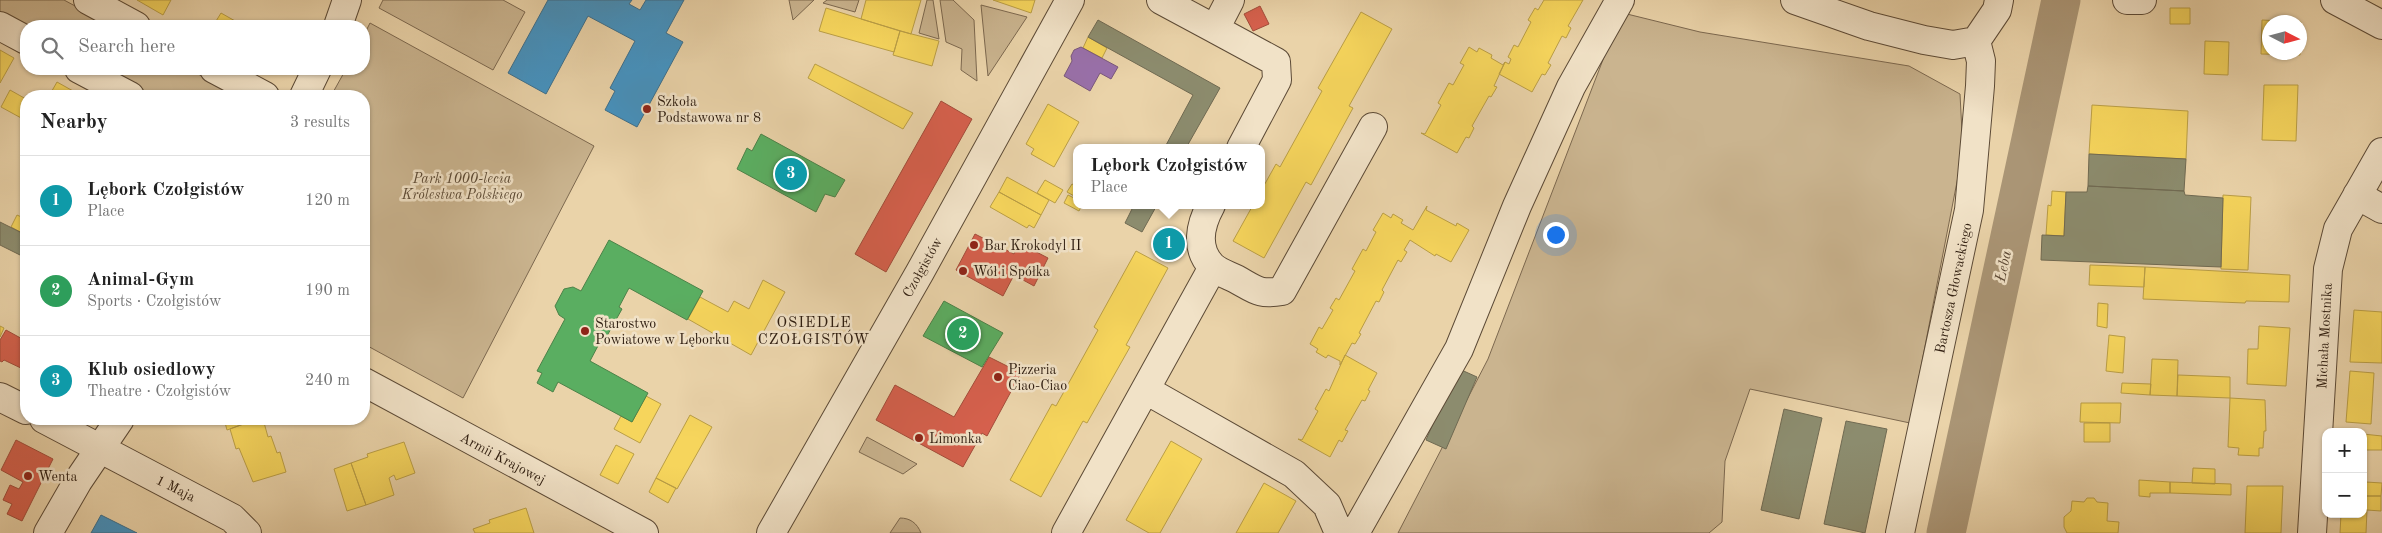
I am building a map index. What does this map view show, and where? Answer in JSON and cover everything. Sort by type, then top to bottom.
[{"type":"street","points":[[88,0],[125,20]]},
{"type":"street","points":[[340,20],[346,0]]},
{"type":"street","name":"Czołgistów","points":[[771,533],[920,272],[1070,0]]},
{"type":"street","points":[[1161,0],[1276,62],[1277,80],[1243,144]]},
{"type":"street","points":[[1215,29],[1230,0]]},
{"type":"street","points":[[1354,533],[1459,348],[1517,206],[1571,87],[1620,0]]},
{"type":"street","points":[[1795,0],[1869,26],[1924,40],[1953,45],[1976,41],[1997,10],[1999,0]]},
{"type":"street","points":[[2128,0],[2142,0]]},
{"type":"street","points":[[2340,1],[2382,25]]},
{"type":"street","points":[[0,26],[20,37]]},
{"type":"street","name":"Bartosza Głowackiego","points":[[1900,533],[1970,210],[1981,61],[1976,41]]},
{"type":"street","points":[[90,75],[119,90]]},
{"type":"street","points":[[225,75],[254,90]]},
{"type":"street","points":[[307,90],[314,75]]},
{"type":"street","points":[[1209,209],[1202,225],[1201,239],[1203,254],[1213,267],[1264,294],[1282,291],[1373,127]]},
{"type":"street","name":"Michała Mostnika","points":[[2312,533],[2328,269],[2338,230],[2382,152]]},
{"type":"street","points":[[2357,196],[2382,209]]},
{"type":"street","points":[[1066,533],[1213,267]]},
{"type":"street","name":"Armii Krajowej","points":[[370,385],[644,533]]},
{"type":"street","points":[[1146,390],[1294,474],[1327,505],[1336,526],[1347,533]]},
{"type":"street","points":[[0,397],[20,407]]},
{"type":"street","name":"1 Maja","points":[[56,425],[232,518],[247,533]]},
{"type":"street","points":[[48,533],[116,425]]},
{"type":"green space","points":[[0,0],[64,0],[101,20],[20,20],[20,24],[0,17]]},
{"type":"green space","points":[[383,0],[503,0],[525,12],[493,70],[379,8]]},
{"type":"green space","points":[[789,0],[814,0],[793,20]]},
{"type":"green space","points":[[827,0],[859,0],[855,12],[823,3]]},
{"type":"green space","points":[[927,0],[933,0],[939,39],[919,33]]},
{"type":"green space","points":[[940,0],[953,0],[974,20],[977,81],[961,70],[962,49],[946,42]]},
{"type":"green space","points":[[981,5],[1027,17],[988,76]]},
{"type":"green space","points":[[1627,14],[1700,32],[1909,66],[1960,94],[1963,151],[1910,423],[1750,389],[1725,461],[1722,522],[1709,533],[1398,533],[1488,359],[1614,31]]},
{"type":"green space","name":"Park 1000-lecia Królestwa Polskiego","points":[[370,23],[594,146],[463,398],[370,347],[370,90],[334,90],[343,75],[370,75]]},
{"type":"green space","points":[[108,75],[200,75],[227,90],[136,90]]},
{"type":"green space","points":[[867,437],[917,464],[903,474],[859,452]]},
{"type":"green space","points":[[900,518],[913,522],[921,533],[890,533]]},
{"type":"building: Homes","points":[[137,0],[171,0],[163,15]]},
{"type":"building: Homes","points":[[866,0],[921,0],[911,34],[861,19]]},
{"type":"building: Homes","points":[[993,0],[1035,0],[1031,13]]},
{"type":"building: Homes","points":[[1544,0],[1583,0],[1568,26],[1571,28],[1566,38],[1562,36],[1548,63],[1551,65],[1545,75],[1542,74],[1532,92],[1499,74],[1505,62],[1509,64],[1511,59],[1508,57],[1514,45],[1518,47],[1531,22],[1528,20],[1535,8],[1538,10]]},
{"type":"building: Homes","points":[[826,8],[900,31],[894,52],[819,31]]},
{"type":"building: Homes","points":[[2170,8],[2190,8],[2190,24],[2170,24]]},
{"type":"building: Homes","points":[[1361,12],[1392,29],[1349,106],[1353,108],[1311,185],[1306,182],[1264,258],[1233,241],[1251,209],[1265,209],[1265,184],[1276,164],[1280,167],[1322,91],[1318,88]]},
{"type":"building: Homes","points":[[221,13],[233,20],[217,20]]},
{"type":"building: Homes","points":[[2262,20],[2262,54],[2261,54]]},
{"type":"building: Homes","points":[[900,31],[939,41],[932,66],[893,55]]},
{"type":"building: Homes","points":[[1088,37],[1107,48],[1102,58],[1083,48]]},
{"type":"building: Homes","points":[[2205,41],[2229,42],[2228,75],[2204,74]]},
{"type":"building: Homes","points":[[1469,47],[1477,52],[1479,48],[1492,55],[1491,58],[1503,65],[1505,62],[1494,86],[1497,87],[1491,97],[1489,96],[1472,126],[1474,128],[1469,138],[1466,137],[1457,153],[1421,133],[1425,134],[1441,105],[1438,103],[1449,83],[1453,85],[1464,65],[1460,63]]},
{"type":"building: Homes","points":[[0,50],[14,58],[0,83]]},
{"type":"building: Homes","points":[[815,64],[913,113],[903,129],[808,78]]},
{"type":"building: Homes","points":[[57,82],[71,90],[52,90]]},
{"type":"building: Homes","points":[[2264,85],[2298,85],[2296,141],[2262,140]]},
{"type":"building: Homes","points":[[10,90],[20,96],[20,117],[1,107]]},
{"type":"building: Homes","points":[[1048,104],[1079,122],[1054,167],[1031,154],[1034,149],[1026,144]]},
{"type":"building: Homes","points":[[2092,105],[2188,111],[2186,159],[2089,154]]},
{"type":"building: Homes","points":[[1007,177],[1049,200],[1041,215],[999,192]]},
{"type":"building: Homes","points":[[1045,180],[1063,190],[1055,203],[1037,193]]},
{"type":"building: Homes","points":[[1072,184],[1073,184],[1073,195],[1067,192]]},
{"type":"building: Homes","points":[[2052,191],[2066,192],[2064,236],[2046,235],[2048,205],[2051,206]]},
{"type":"building: Homes","points":[[999,192],[1041,215],[1034,228],[1029,225],[1027,228],[990,207]]},
{"type":"building: Homes","points":[[1068,195],[1073,198],[1073,208],[1064,203]]},
{"type":"building: Homes","points":[[2223,195],[2251,197],[2248,270],[2221,269]]},
{"type":"building: Homes","points":[[1427,206],[1426,210],[1456,226],[1457,223],[1469,230],[1451,262],[1436,254],[1435,256],[1410,240],[1404,250],[1407,252],[1401,262],[1398,260],[1382,290],[1384,292],[1379,302],[1376,301],[1359,333],[1361,334],[1355,344],[1352,343],[1340,365],[1340,361],[1328,355],[1326,358],[1316,352],[1318,349],[1310,344],[1319,327],[1322,329],[1333,310],[1330,308],[1336,298],[1339,300],[1355,271],[1352,269],[1363,249],[1366,251],[1376,232],[1373,230],[1383,213],[1391,218],[1393,214],[1403,220],[1401,223],[1413,230]]},
{"type":"building: Homes","points":[[17,215],[20,216],[20,232],[11,227]]},
{"type":"building: Homes","points":[[1166,234],[1179,241],[1171,255],[1158,248]]},
{"type":"building: Homes","points":[[1136,251],[1168,268],[1126,345],[1130,347],[1087,423],[1083,421],[1041,497],[1010,480],[1052,404],[1056,406],[1098,330],[1094,327]]},
{"type":"building: Homes","points":[[2090,265],[2145,267],[2144,287],[2089,285]]},
{"type":"building: Homes","points":[[2145,267],[2290,275],[2289,302],[2246,301],[2245,303],[2143,299]]},
{"type":"building: Homes","points":[[763,280],[785,292],[751,355],[688,319],[700,297],[728,312],[734,301],[749,309]]},
{"type":"building: Homes","points":[[2098,303],[2108,304],[2107,328],[2097,326]]},
{"type":"building: Homes","points":[[2354,310],[2382,312],[2382,363],[2350,362]]},
{"type":"building: Homes","points":[[0,326],[4,328],[0,337]]},
{"type":"building: Homes","points":[[2259,326],[2290,328],[2286,386],[2247,384],[2248,349],[2258,349]]},
{"type":"building: Homes","points":[[2109,335],[2125,337],[2123,373],[2106,371]]},
{"type":"building: Homes","points":[[1345,355],[1377,373],[1368,390],[1370,391],[1365,401],[1362,400],[1345,430],[1348,431],[1342,442],[1339,440],[1330,457],[1298,439],[1302,440],[1318,411],[1315,409],[1326,389],[1329,391]]},
{"type":"building: Homes","points":[[2152,359],[2178,360],[2177,396],[2150,395]]},
{"type":"building: Homes","points":[[2350,371],[2374,373],[2371,424],[2346,422]]},
{"type":"building: Homes","points":[[2178,375],[2230,377],[2230,398],[2177,396]]},
{"type":"building: Homes","points":[[2122,383],[2151,384],[2150,395],[2121,393]]},
{"type":"building: Homes","points":[[646,396],[661,404],[640,443],[614,429],[621,416],[632,422]]},
{"type":"building: Homes","points":[[2230,398],[2265,400],[2266,431],[2264,431],[2263,448],[2259,448],[2259,456],[2238,455],[2239,448],[2228,447]]},
{"type":"building: Homes","points":[[2081,403],[2121,403],[2120,423],[2080,422]]},
{"type":"building: Homes","points":[[690,415],[712,427],[677,489],[656,478]]},
{"type":"building: Homes","points":[[2084,423],[2110,423],[2110,442],[2084,442]]},
{"type":"building: Homes","points":[[226,425],[241,425],[227,430]]},
{"type":"building: Homes","points":[[241,425],[265,425],[268,437],[271,436],[277,453],[280,452],[286,472],[253,482],[239,448],[236,449],[230,429]]},
{"type":"building: Homes","points":[[2367,434],[2382,436],[2382,450],[2367,450]]},
{"type":"building: Homes","points":[[1171,441],[1202,459],[1160,533],[1149,533],[1126,520]]},
{"type":"building: Homes","points":[[404,442],[415,473],[396,480],[394,475],[389,478],[394,495],[366,505],[351,463],[368,457],[367,454]]},
{"type":"building: Homes","points":[[616,445],[634,454],[618,484],[600,475]]},
{"type":"building: Homes","points":[[351,463],[366,505],[347,511],[334,469]]},
{"type":"building: Homes","points":[[2193,468],[2215,469],[2215,484],[2192,483]]},
{"type":"building: Homes","points":[[656,478],[676,488],[668,503],[649,492]]},
{"type":"building: Homes","points":[[2139,480],[2170,482],[2170,493],[2150,493],[2150,497],[2139,496]]},
{"type":"building: Homes","points":[[2170,482],[2231,484],[2231,495],[2170,493]]},
{"type":"building: Homes","points":[[2367,482],[2382,483],[2381,496],[2367,496]]},
{"type":"building: Homes","points":[[1264,483],[1296,501],[1278,533],[1236,533]]},
{"type":"building: Homes","points":[[2247,486],[2283,486],[2281,533],[2245,533]]},
{"type":"building: Homes","points":[[2367,496],[2381,496],[2381,511],[2367,510]]},
{"type":"building: Homes","points":[[2087,498],[2094,498],[2097,502],[2108,503],[2107,521],[2119,522],[2118,533],[2067,533],[2064,527],[2064,517],[2071,511],[2072,501],[2084,502]]},
{"type":"building: Homes","points":[[526,508],[534,533],[475,533],[473,529],[490,523],[489,520]]},
{"type":"building: Homes","points":[[2341,518],[2367,518],[2366,533],[2340,533]]},
{"type":"building: Shops","points":[[1260,6],[1269,24],[1253,31],[1244,14]]},
{"type":"building: Shops","points":[[941,101],[972,119],[886,272],[855,254]]},
{"type":"building: Shops","points":[[975,234],[1014,254],[1019,243],[1048,258],[1034,286],[1014,275],[1003,296],[956,270]]},
{"type":"building: Shops","points":[[6,330],[20,338],[20,368],[4,360],[0,361],[0,340]]},
{"type":"building: Shops","points":[[989,357],[1021,373],[987,436],[982,433],[963,467],[876,420],[895,385],[954,417]]},
{"type":"building: Shops","name":"Wenta","points":[[16,440],[53,459],[22,521],[7,514],[12,504],[3,500],[10,485],[19,489],[23,482],[1,470]]},
{"type":"building: Offices","points":[[1081,47],[1118,67],[1111,79],[1100,73],[1090,91],[1064,76],[1072,61],[1071,56],[1074,50]]},
{"type":"building: Schools","points":[[548,0],[632,0],[629,4],[640,10],[646,0],[684,0],[666,33],[683,42],[637,127],[605,110],[615,91],[610,88],[635,41],[588,16],[546,94],[508,73]]},
{"type":"building: Schools","points":[[101,515],[137,533],[91,533]]},
{"type":"building: Public","points":[[761,134],[845,180],[835,197],[825,194],[816,212],[737,169],[747,148],[752,151]]},
{"type":"building: Public","name":"Starostwo Powiatowe w Lęborku","points":[[609,240],[703,291],[687,320],[629,288],[619,307],[622,309],[603,343],[600,342],[590,361],[648,393],[632,422],[558,382],[553,392],[537,383],[542,373],[537,371],[565,319],[559,315],[555,306],[564,289],[573,287],[581,291]]},
{"type":"building: Public","points":[[944,301],[1003,333],[982,367],[923,336]]},
{"type":"building: Industry","points":[[1098,20],[1220,88],[1188,144],[1167,144],[1193,95],[1088,37]]},
{"type":"building: Industry","points":[[2089,154],[2186,159],[2184,191],[2088,186]]},
{"type":"building: Industry","points":[[2088,186],[2184,191],[2185,195],[2223,198],[2221,267],[2041,260],[2042,235],[2064,236],[2066,192],[2087,192]]},
{"type":"building: Industry","points":[[1132,209],[1155,209],[1142,232],[1125,223]]},
{"type":"building: Industry","points":[[0,222],[20,232],[20,255],[0,245]]},
{"type":"building: Industry","points":[[1457,368],[1477,377],[1446,449],[1426,440]]},
{"type":"building: Industry","points":[[1784,409],[1822,418],[1799,519],[1761,510]]},
{"type":"building: Industry","points":[[1846,421],[1887,429],[1865,533],[1824,524]]},
{"type":"waterway","name":"Łeba","points":[[1946,533],[2061,0]]},
{"type":"place","name":"Szkoła Podstawowa nr 8","points":[[647,109]]},
{"type":"place","name":"Klub osiedlowy","points":[[791,174]]},
{"type":"place","name":"Lębork Czołgistów","points":[[1169,244]]},
{"type":"place","name":"Bar Krokodyl II","points":[[974,245]]},
{"type":"place","name":"Wół i Spółka","points":[[963,271]]},
{"type":"place","name":"Starostwo Powiatowe w Lęborku","points":[[585,331]]},
{"type":"place","name":"Animal-Gym","points":[[963,334]]},
{"type":"place","name":"Pizzeria Ciao-Ciao","points":[[998,377]]},
{"type":"place","name":"Limonka","points":[[919,438]]},
{"type":"place","name":"Wenta","points":[[28,476]]},
{"type":"district","name":"OSIEDLE CZOŁGISTÓW","points":[[814,330]]}]
